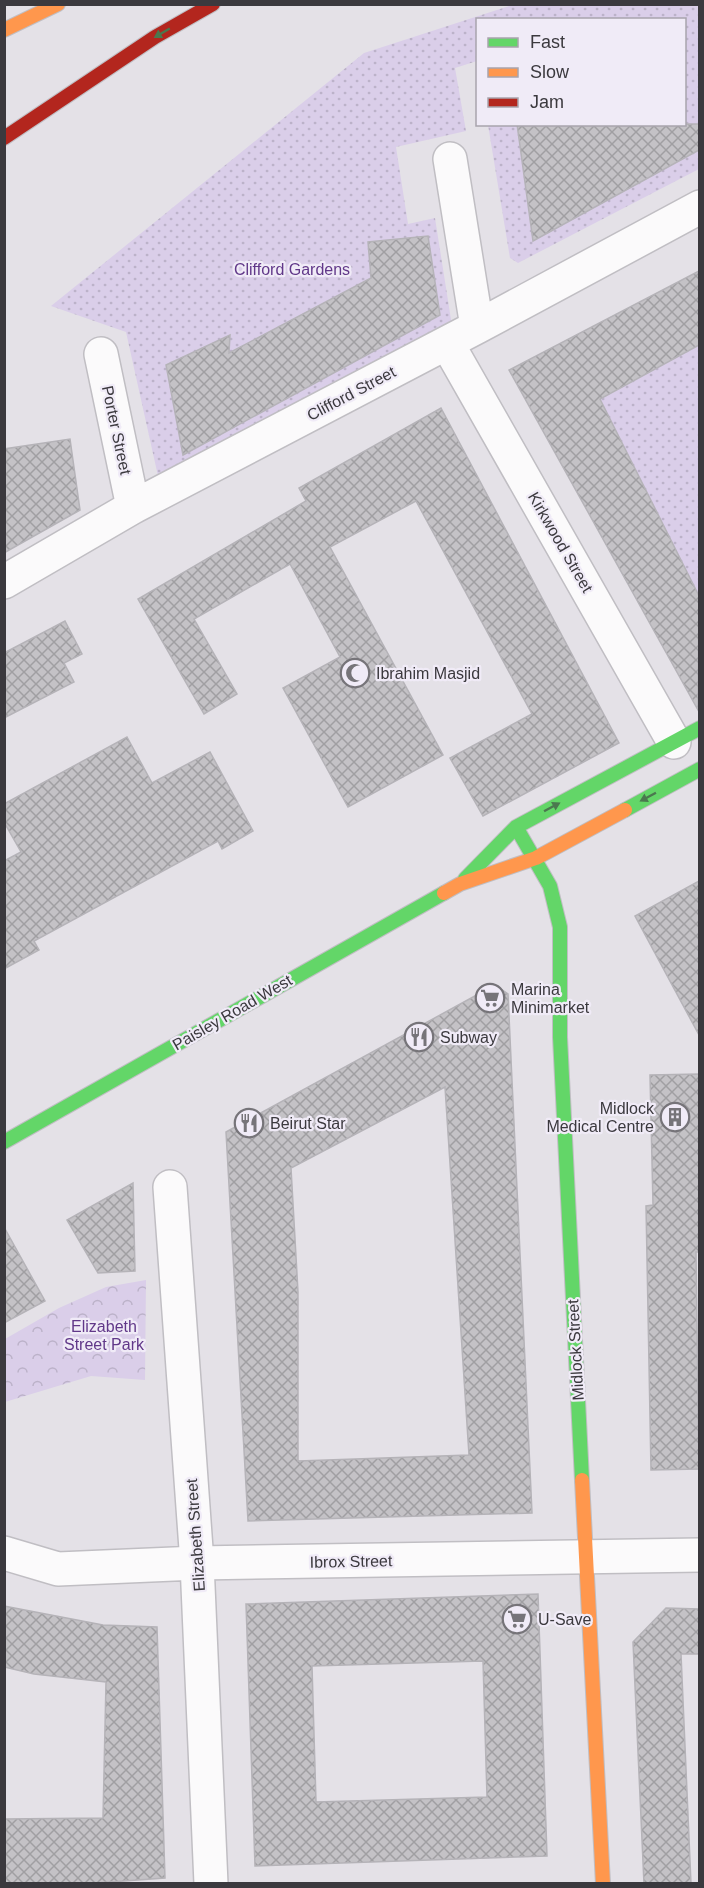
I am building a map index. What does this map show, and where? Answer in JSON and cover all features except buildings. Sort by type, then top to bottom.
[{"type":"main road","points":[[4,30],[58,4]]},
{"type":"main road","points":[[4,138],[155,37],[213,4]]},
{"type":"main road","name":"Paisley Road West","points":[[460,884],[516,827],[687,735]]},
{"type":"main road","name":"Paisley Road West","points":[[4,1142],[460,884],[536,858],[699,770]]},
{"type":"main road","name":"Midlock Street","points":[[516,827],[536,858],[554,894],[559,917],[560,1037],[603,1884]]},
{"type":"street","points":[[450,159],[477,327]]},
{"type":"street","name":"Clifford Street","points":[[4,582],[133,507],[447,343],[699,207]]},
{"type":"street","name":"Kirkwood Street","points":[[447,343],[687,735]]},
{"type":"street","name":"Porter Street","points":[[101,354],[133,507]]},
{"type":"street","name":"Elizabeth Street","points":[[170,1187],[197,1563],[211,1884]]},
{"type":"street","name":"Ibrox Street","points":[[4,1552],[58,1569],[197,1563],[699,1555]]},
{"type":"green space","name":"Clifford Gardens","points":[[512,5],[699,5],[699,169],[518,263],[510,258],[488,126],[686,126],[686,18],[476,18],[476,61],[455,68],[466,131],[396,147],[408,224],[435,218],[452,326],[158,476],[126,332],[51,306],[364,53]]},
{"type":"green space","points":[[699,345],[699,596],[600,399]]},
{"type":"green space","name":"Elizabeth Street Park","points":[[146,1280],[145,1380],[91,1376],[5,1402],[5,1339],[59,1308],[106,1287]]},
{"type":"traffic: fast","points":[[465,879],[516,827],[700,728]]},
{"type":"traffic: fast","points":[[625,810],[700,769]]},
{"type":"traffic: fast","points":[[516,827],[550,886],[560,927],[560,1037],[582,1480]]},
{"type":"traffic: fast","points":[[4,1142],[444,893]]},
{"type":"traffic: slow","points":[[4,30],[58,4]]},
{"type":"traffic: slow","points":[[444,893],[460,884],[536,858],[625,810]]},
{"type":"traffic: slow","points":[[582,1480],[603,1884]]},
{"type":"traffic: jam","points":[[4,138],[155,37],[213,4]]},
{"type":"place","name":"Ibrahim Masjid","points":[[355,673]]},
{"type":"place","name":"Marina Minimarket","points":[[490,998]]},
{"type":"place","name":"Subway","points":[[419,1037]]},
{"type":"place","name":"Midlock Medical Centre","points":[[675,1117]]},
{"type":"place","name":"Beirut Star","points":[[249,1123]]},
{"type":"place","name":"U-Save","points":[[517,1619]]}]
